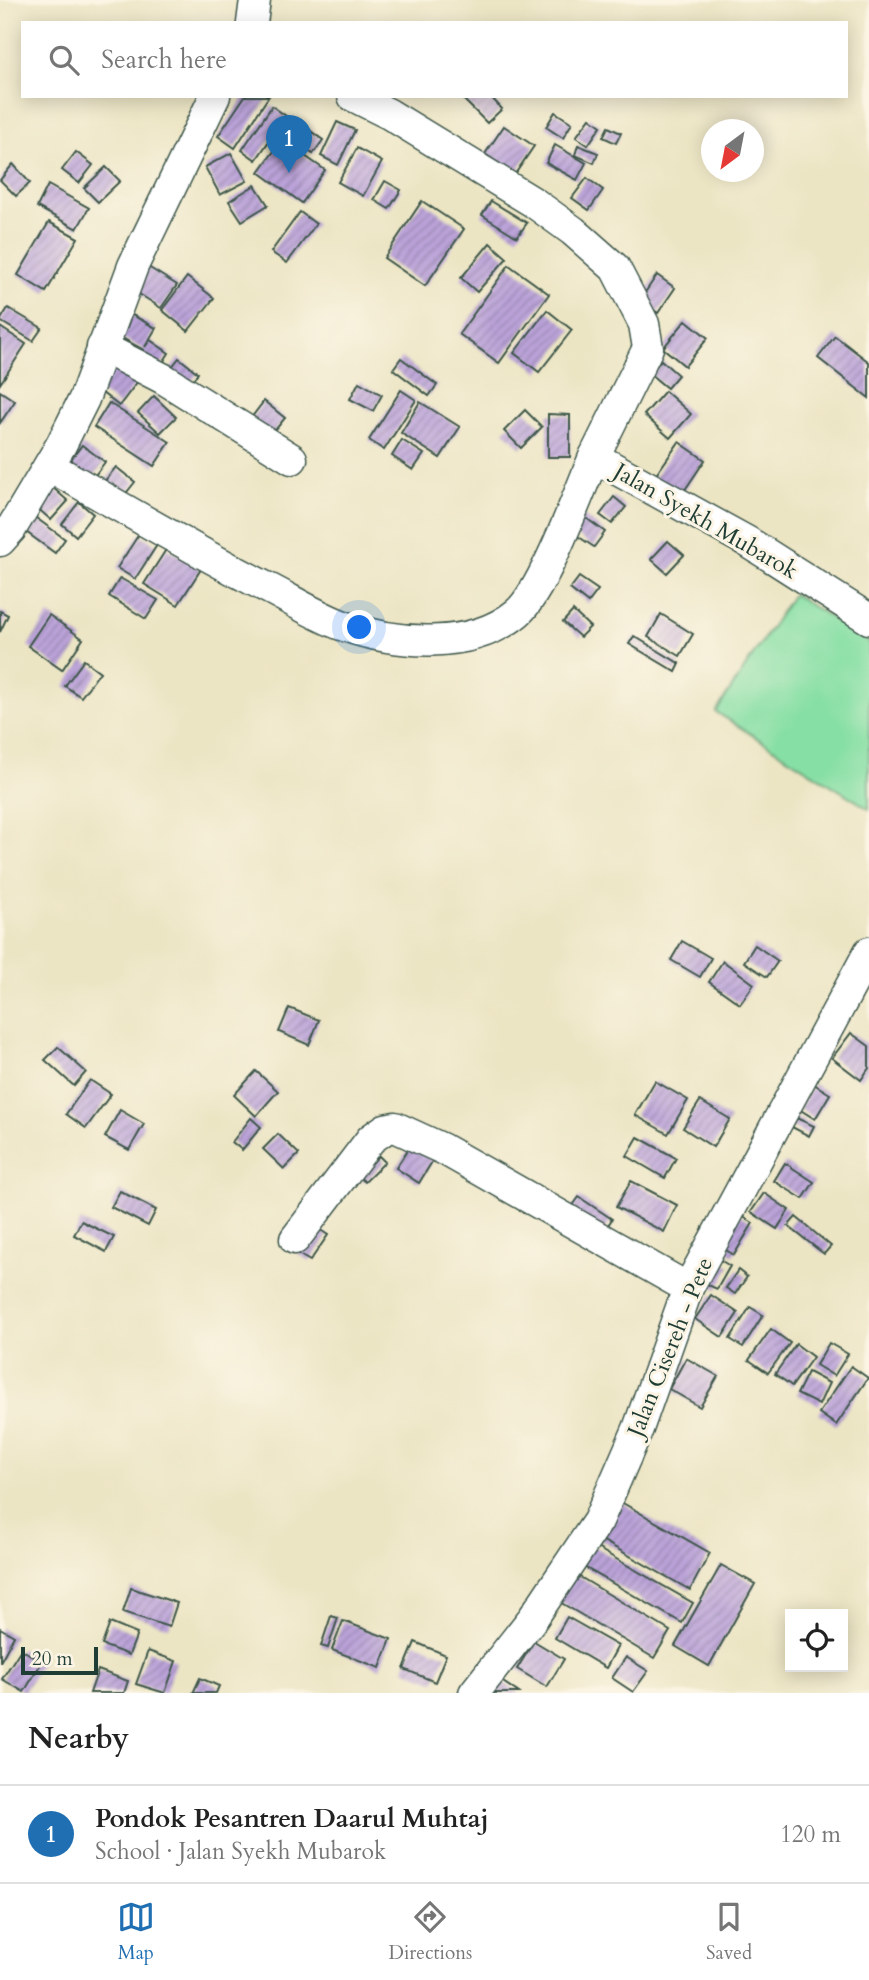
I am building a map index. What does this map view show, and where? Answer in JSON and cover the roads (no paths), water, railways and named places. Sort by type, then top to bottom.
[{"type":"street","points":[[253,21],[255,0]]},
{"type":"street","points":[[0,541],[11,529],[49,466],[84,399],[133,266],[214,98]]},
{"type":"street","name":"Jalan Syekh Mubarok","points":[[357,98],[389,114],[533,202],[573,230],[615,268],[645,324],[648,348],[594,457],[748,541],[869,618]]},
{"type":"street","points":[[102,347],[164,379],[292,459]]},
{"type":"street","points":[[49,466],[236,572],[343,625],[389,638],[430,640],[465,637],[490,630],[518,613],[537,588],[594,457]]},
{"type":"street","name":"Jalan Cisereh - Pete","points":[[474,1693],[533,1618],[598,1521],[638,1429],[688,1289],[869,952]]},
{"type":"street","points":[[295,1239],[371,1139],[385,1129],[395,1127],[443,1149],[688,1289]]},
{"type":"place","name":"Pondok Pesantren Daarul Muhtaj","points":[[289,173]]}]
